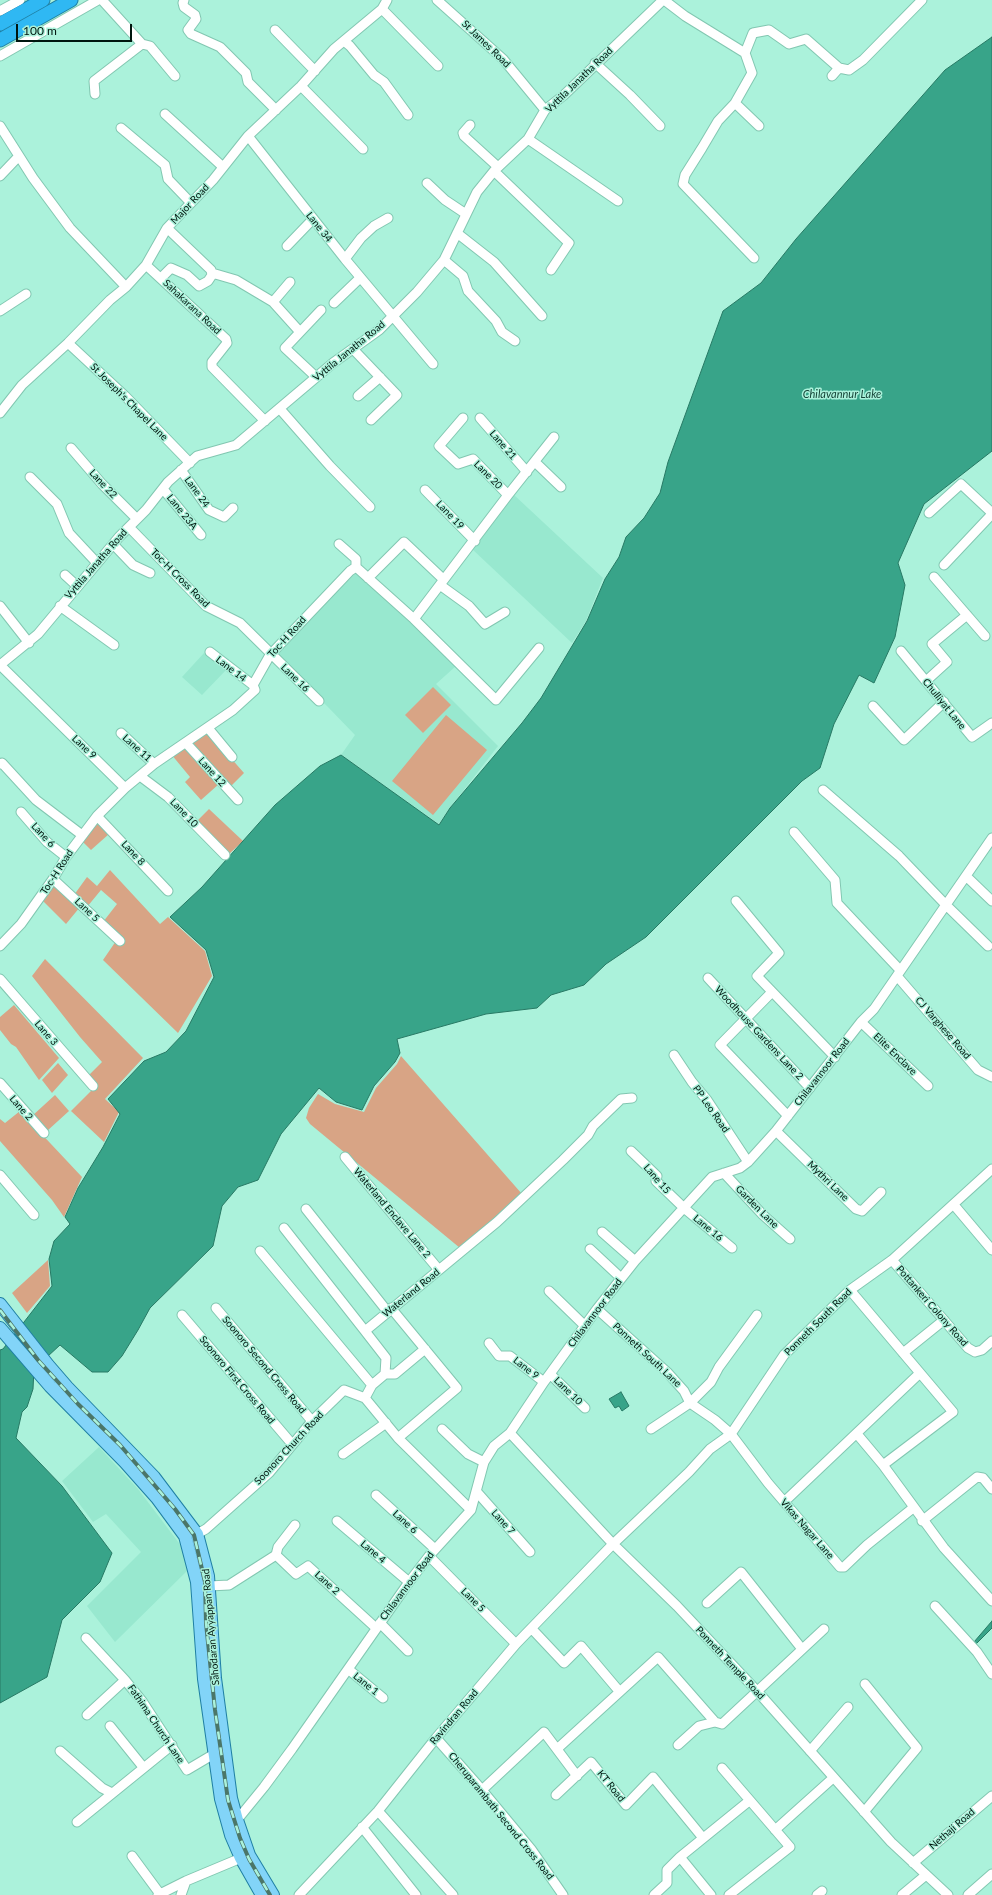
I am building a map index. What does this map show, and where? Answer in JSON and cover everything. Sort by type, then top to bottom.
[{"type":"highway","points":[[0,24],[43,0]]},
{"type":"highway","points":[[0,40],[71,0]]},
{"type":"main road","name":"Sahodaran Ayyappan Road","points":[[0,1304],[48,1365],[154,1477],[197,1534],[203,1553],[209,1586],[211,1632],[221,1727],[231,1798],[245,1856],[262,1895]]},
{"type":"main road","name":"Sahodaran Ayyappan Road","points":[[3,1332],[34,1369],[125,1462],[157,1498],[185,1536],[197,1582],[204,1679],[221,1799],[231,1835],[273,1895]]},
{"type":"street","points":[[0,11],[20,0]]},
{"type":"street","points":[[0,56],[98,0]]},
{"type":"street","points":[[102,0],[142,44],[150,46],[176,76]]},
{"type":"street","points":[[184,0],[182,3],[184,7],[195,15],[196,19],[188,30],[191,34],[220,47],[246,73],[248,82],[276,110]]},
{"type":"street","name":"Major Road","points":[[0,413],[22,385],[68,343],[110,300],[126,288],[146,265],[167,228],[223,167],[248,136],[301,86],[344,41],[382,9],[387,0]]},
{"type":"street","name":"St James Road","points":[[437,0],[504,59],[545,110]]},
{"type":"street","points":[[663,0],[685,16],[745,53],[752,73],[735,102],[718,121],[686,175],[683,184],[754,258]]},
{"type":"street","name":"Vyttila Janatha Road","points":[[0,665],[29,643],[38,634],[113,544],[181,470],[197,456],[236,445],[352,348],[379,330],[417,292],[444,260],[476,192],[496,169],[528,139],[545,110],[564,95],[595,63],[663,0]]},
{"type":"street","points":[[745,53],[753,33],[769,30],[789,44],[806,39],[839,68],[849,70],[863,60],[922,0]]},
{"type":"street","points":[[382,9],[438,66]]},
{"type":"street","points":[[275,30],[315,71]]},
{"type":"street","points":[[344,41],[350,46],[374,76],[384,82],[408,115]]},
{"type":"street","points":[[95,94],[94,80],[142,44]]},
{"type":"street","points":[[595,63],[630,95],[660,126]]},
{"type":"street","points":[[832,76],[839,68]]},
{"type":"street","points":[[301,86],[363,149]]},
{"type":"street","points":[[735,102],[759,126]]},
{"type":"street","points":[[166,114],[223,167]]},
{"type":"street","points":[[470,125],[463,133],[464,136],[570,244],[551,270]]},
{"type":"street","points":[[0,126],[18,156],[70,228],[126,288]]},
{"type":"street","points":[[121,128],[165,165],[168,179],[191,203]]},
{"type":"street","name":"Lane 34","points":[[248,136],[360,278],[433,364]]},
{"type":"street","points":[[528,139],[618,201]]},
{"type":"street","points":[[0,176],[18,156]]},
{"type":"street","points":[[427,183],[445,200],[466,214]]},
{"type":"street","points":[[345,259],[361,238],[374,226],[388,218]]},
{"type":"street","points":[[287,246],[313,219]]},
{"type":"street","points":[[167,228],[212,273],[236,280],[273,302],[300,332]]},
{"type":"street","points":[[457,233],[494,262],[542,316]]},
{"type":"street","points":[[444,260],[463,276],[468,291],[496,321],[502,332],[515,341]]},
{"type":"street","name":"Sahakarana Road","points":[[146,265],[226,339],[227,344],[212,362],[212,367],[265,421]]},
{"type":"street","points":[[160,278],[170,268],[187,275],[199,286],[212,278],[212,273]]},
{"type":"street","points":[[334,303],[360,278]]},
{"type":"street","points":[[273,302],[290,282]]},
{"type":"street","points":[[0,311],[26,294]]},
{"type":"street","points":[[316,377],[285,348],[322,310]]},
{"type":"street","name":"St Joseph's Chapel Lane","points":[[68,343],[124,396],[190,463]]},
{"type":"street","points":[[352,348],[397,395],[371,420]]},
{"type":"street","points":[[358,396],[380,377]]},
{"type":"street","points":[[280,409],[330,466],[370,507]]},
{"type":"street","name":"Lane 20","points":[[463,418],[439,446],[458,464],[473,459],[508,495]]},
{"type":"street","name":"Lane 21","points":[[480,418],[526,472]]},
{"type":"street","points":[[414,619],[554,437]]},
{"type":"street","name":"Lane 22","points":[[71,448],[102,484],[137,519]]},
{"type":"street","points":[[535,462],[561,486]]},
{"type":"street","name":"Lane 24","points":[[181,470],[209,510],[224,517],[233,508]]},
{"type":"street","points":[[30,477],[58,504],[69,533],[97,563]]},
{"type":"street","points":[[929,512],[961,484],[992,514],[944,565]]},
{"type":"street","name":"Lane 23A","points":[[163,489],[201,535]]},
{"type":"street","name":"Lane 19","points":[[425,490],[475,541]]},
{"type":"street","name":"Toc-H Cross Road","points":[[129,527],[206,606],[240,624],[270,655]]},
{"type":"street","points":[[368,578],[404,542],[442,582],[469,606],[484,624],[505,612]]},
{"type":"street","points":[[113,544],[133,565],[150,573]]},
{"type":"street","points":[[339,544],[356,559],[356,567],[414,619],[496,700],[539,648]]},
{"type":"street","name":"Toc-H Road","points":[[0,946],[21,924],[53,880],[66,857],[97,816],[125,788],[154,764],[233,710],[255,690],[253,685],[270,655],[350,571],[356,567]]},
{"type":"street","points":[[65,574],[78,586]]},
{"type":"street","points":[[934,577],[985,636]]},
{"type":"street","points":[[0,606],[29,643]]},
{"type":"street","points":[[60,606],[114,645]]},
{"type":"street","points":[[926,681],[947,662],[932,644],[967,614]]},
{"type":"street","name":"Chulliyat Lane","points":[[901,651],[972,737],[992,723]]},
{"type":"street","name":"Lane 14","points":[[210,652],[253,685]]},
{"type":"street","name":"Lane 16","points":[[270,655],[319,701]]},
{"type":"street","name":"Lane 9","points":[[0,665],[125,788]]},
{"type":"street","points":[[873,706],[904,740],[944,702]]},
{"type":"street","points":[[208,728],[232,757]]},
{"type":"street","name":"Lane 11","points":[[120,733],[154,764]]},
{"type":"street","name":"Lane 12","points":[[186,743],[238,800]]},
{"type":"street","points":[[0,764],[2,763],[36,800],[82,835]]},
{"type":"street","name":"Lane 10","points":[[140,776],[168,797],[225,855]]},
{"type":"street","points":[[823,790],[900,856],[946,905],[988,946]]},
{"type":"street","name":"Lane 6","points":[[21,812],[47,842],[66,857]]},
{"type":"street","name":"Lane 8","points":[[97,816],[168,891]]},
{"type":"street","name":"CJ Varghese Road","points":[[794,832],[835,880],[838,903],[899,973],[978,1070],[992,1077]]},
{"type":"street","name":"Chilavannoor Road","points":[[237,1820],[264,1788],[409,1582],[432,1552],[471,1510],[484,1462],[494,1446],[510,1433],[544,1382],[597,1309],[635,1261],[712,1177],[740,1168],[748,1162],[776,1131],[861,1022],[874,1009],[967,877],[992,838]]},
{"type":"street","points":[[967,877],[992,900]]},
{"type":"street","name":"Lane 5","points":[[53,880],[120,941]]},
{"type":"street","points":[[736,901],[779,953],[756,976],[834,1057]]},
{"type":"street","name":"Woodhouse Gardens Lane 2","points":[[708,978],[810,1088]]},
{"type":"street","name":"Lane 3","points":[[0,979],[93,1086]]},
{"type":"street","points":[[772,992],[720,1045],[788,1116]]},
{"type":"street","name":"Elite Enclave","points":[[861,1022],[928,1086]]},
{"type":"street","name":"PP Leo Road","points":[[674,1055],[707,1100],[748,1162]]},
{"type":"street","name":"Lane 2","points":[[0,1083],[44,1132]]},
{"type":"street","name":"Waterland Road","points":[[365,1331],[497,1222],[588,1135],[593,1126],[621,1099],[632,1098]]},
{"type":"street","name":"Mythri Lane","points":[[776,1131],[856,1209],[862,1211],[881,1192]]},
{"type":"street","name":"Lane 15","points":[[631,1151],[657,1176],[656,1181],[684,1208]]},
{"type":"street","name":"Waterland Enclave Lane 2","points":[[345,1157],[439,1270]]},
{"type":"street","name":"Ponneth South Road","points":[[613,1544],[710,1450],[731,1434],[784,1355],[850,1290],[892,1260],[992,1169]]},
{"type":"street","name":"Garden Lane","points":[[724,1173],[763,1215],[790,1239]]},
{"type":"street","points":[[0,1175],[34,1215]]},
{"type":"street","points":[[954,1205],[992,1250]]},
{"type":"street","name":"Lane 16","points":[[684,1208],[732,1248]]},
{"type":"street","points":[[306,1209],[389,1310],[425,1349],[456,1388],[398,1438]]},
{"type":"street","points":[[284,1228],[386,1358],[385,1374]]},
{"type":"street","points":[[602,1232],[635,1261]]},
{"type":"street","points":[[590,1250],[621,1278]]},
{"type":"street","points":[[260,1251],[372,1385]]},
{"type":"street","name":"Pottankeri Colony Road","points":[[892,1260],[968,1348],[975,1352],[982,1350],[992,1341]]},
{"type":"street","points":[[850,1290],[953,1412],[883,1465]]},
{"type":"street","points":[[549,1291],[585,1326]]},
{"type":"street","name":"Soonoro Second Cross Road","points":[[216,1308],[312,1421]]},
{"type":"street","name":"Ponneth South Lane","points":[[597,1309],[667,1372],[684,1391],[690,1403],[715,1420],[731,1434]]},
{"type":"street","name":"Soonoro First Cross Road","points":[[182,1315],[292,1444]]},
{"type":"street","points":[[650,1429],[690,1403],[711,1382],[719,1367],[757,1315]]},
{"type":"street","points":[[903,1353],[944,1320]]},
{"type":"street","name":"Lane 9","points":[[489,1343],[499,1356],[510,1356],[544,1382]]},
{"type":"street","points":[[425,1349],[395,1374],[385,1374],[372,1385],[365,1398],[398,1438],[471,1510]]},
{"type":"street","points":[[784,1502],[920,1373]]},
{"type":"street","name":"Lane 10","points":[[550,1374],[585,1408]]},
{"type":"street","name":"Soonoro Church Road","points":[[197,1534],[206,1530],[268,1473],[312,1421],[344,1390],[365,1398]]},
{"type":"street","points":[[343,1454],[386,1423]]},
{"type":"street","points":[[442,1429],[468,1454],[484,1462]]},
{"type":"street","name":"Ponneth Temple Road","points":[[510,1433],[613,1544],[677,1606],[757,1691],[891,1842],[948,1895]]},
{"type":"street","name":"Vikas Nagar Lane","points":[[731,1434],[784,1502],[840,1567],[844,1567],[866,1545],[912,1508]]},
{"type":"street","points":[[857,1434],[883,1465],[922,1521],[944,1548],[992,1601]]},
{"type":"street","points":[[922,1521],[977,1477],[983,1478],[992,1489]]},
{"type":"street","name":"Lane 7","points":[[476,1492],[530,1552]]},
{"type":"street","name":"Lane 6","points":[[376,1495],[432,1552]]},
{"type":"street","name":"Lane 4","points":[[337,1521],[409,1582]]},
{"type":"street","points":[[209,1586],[229,1585],[276,1555],[278,1548],[295,1525]]},
{"type":"street","name":"Ravindran Road","points":[[299,1895],[378,1810],[436,1738],[516,1644],[613,1544]]},
{"type":"street","name":"Lane 5","points":[[432,1552],[516,1644]]},
{"type":"street","name":"Lane 2","points":[[276,1555],[296,1574],[308,1566],[378,1626]]},
{"type":"street","points":[[707,1603],[741,1572],[802,1649]]},
{"type":"street","points":[[935,1606],[977,1652],[992,1674]]},
{"type":"street","points":[[378,1626],[408,1651]]},
{"type":"street","points":[[532,1629],[564,1663],[581,1646],[619,1691]]},
{"type":"street","points":[[678,1745],[699,1726],[715,1722],[722,1724],[824,1629]]},
{"type":"street","name":"Fathima Church Lane","points":[[86,1638],[126,1680],[172,1745],[187,1770],[214,1754]]},
{"type":"street","points":[[557,1748],[658,1657],[715,1722]]},
{"type":"street","name":"Lane 1","points":[[348,1669],[383,1698]]},
{"type":"street","points":[[87,1715],[126,1680]]},
{"type":"street","points":[[864,1812],[917,1748],[865,1684]]},
{"type":"street","points":[[810,1751],[848,1707]]},
{"type":"street","points":[[110,1726],[143,1767]]},
{"type":"street","points":[[482,1790],[544,1732],[577,1776],[556,1794]]},
{"type":"street","name":"Cheruparambath Second Cross Road","points":[[436,1738],[531,1849],[563,1895]]},
{"type":"street","points":[[77,1822],[172,1745]]},
{"type":"street","points":[[60,1751],[102,1788],[112,1793]]},
{"type":"street","name":"KT Road","points":[[577,1776],[591,1762],[626,1805],[653,1777],[703,1838]]},
{"type":"street","points":[[722,1768],[790,1847],[729,1895]]},
{"type":"street","points":[[775,1830],[833,1778]]},
{"type":"street","name":"Nethaji Road","points":[[913,1863],[992,1796]]},
{"type":"street","points":[[654,1895],[667,1883],[667,1870],[680,1857],[749,1801]]},
{"type":"street","points":[[378,1810],[453,1895]]},
{"type":"street","points":[[362,1828],[416,1895]]},
{"type":"street","points":[[132,1856],[159,1895],[186,1881],[245,1856]]},
{"type":"street","points":[[680,1857],[711,1895]]},
{"type":"street","points":[[968,1895],[992,1874]]},
{"type":"street","points":[[902,1895],[926,1875]]},
{"type":"street","points":[[181,1895],[186,1881]]},
{"type":"shaded area","points":[[513,494],[603,578],[586,621],[572,643],[472,549]]},
{"type":"shaded area","points":[[358,571],[410,619],[456,666],[436,684],[498,746],[438,825],[341,755],[355,735],[275,656],[296,632]]},
{"type":"shaded area","points":[[204,653],[227,669],[202,695],[182,677]]},
{"type":"shaded area","points":[[433,687],[451,705],[423,733],[405,715]]},
{"type":"shaded area","points":[[446,715],[487,750],[433,815],[392,781]]},
{"type":"shaded area","points":[[208,732],[244,773],[229,788],[190,745]]},
{"type":"shaded area","points":[[185,747],[219,784],[201,800],[185,782],[190,777],[171,754]]},
{"type":"shaded area","points":[[209,809],[243,841],[228,855],[196,822]]},
{"type":"shaded area","points":[[95,822],[99,822],[109,834],[91,850],[81,840]]},
{"type":"shaded area","points":[[110,870],[160,924],[168,917],[205,951],[212,976],[178,1033],[103,960],[116,941],[103,922],[117,904],[101,890],[87,907],[74,895],[87,877],[97,886]]},
{"type":"shaded area","points":[[55,886],[80,907],[66,924],[43,901],[52,887]]},
{"type":"shaded area","points":[[45,959],[143,1058],[105,1099],[119,1112],[104,1142],[71,1111],[96,1086],[87,1077],[102,1062],[80,1037],[32,976]]},
{"type":"shaded area","points":[[14,1005],[59,1058],[39,1080],[16,1047],[11,1044],[0,1030],[0,1017]]},
{"type":"shaded area","points":[[401,1056],[522,1194],[460,1248],[310,1124],[306,1118],[309,1108],[318,1094],[335,1104],[364,1112],[376,1088],[397,1064]]},
{"type":"shaded area","points":[[58,1063],[68,1075],[52,1093],[42,1080]]},
{"type":"shaded area","points":[[55,1095],[69,1111],[47,1131],[32,1116]]},
{"type":"shaded area","points":[[20,1111],[82,1177],[64,1217],[52,1200],[0,1141],[0,1119],[5,1123]]},
{"type":"shaded area","points":[[48,1260],[50,1286],[27,1313],[12,1293]]},
{"type":"shaded area","points":[[99,1447],[138,1489],[182,1547],[188,1570],[115,1642],[87,1606],[141,1552],[106,1514],[93,1522],[62,1481]]},
{"type":"water","name":"Chilavannur Lake","points":[[992,37],[992,451],[924,504],[898,563],[905,585],[895,637],[874,683],[859,675],[834,724],[820,768],[802,781],[646,937],[606,964],[584,985],[551,995],[537,1008],[486,1014],[397,1039],[400,1053],[395,1062],[374,1086],[362,1110],[336,1102],[319,1088],[281,1134],[258,1180],[238,1187],[222,1206],[213,1246],[150,1308],[122,1356],[108,1372],[92,1372],[60,1345],[34,1369],[33,1389],[27,1407],[22,1412],[16,1438],[62,1486],[112,1553],[100,1582],[62,1620],[47,1677],[0,1703],[0,1350],[3,1349],[52,1286],[49,1259],[54,1241],[70,1224],[65,1217],[78,1188],[103,1147],[120,1114],[108,1099],[144,1061],[166,1052],[186,1031],[214,977],[206,950],[170,917],[202,887],[275,805],[320,766],[341,755],[439,825],[450,808],[522,723],[541,698],[587,621],[605,579],[619,557],[626,537],[644,518],[660,493],[668,462],[723,311],[761,283],[796,239],[945,70]]},
{"type":"water","points":[[621,1392],[629,1406],[622,1411],[619,1406],[615,1408],[609,1399]]},
{"type":"water","points":[[992,1621],[992,1628],[970,1650],[968,1649]]},
{"type":"railway","points":[[0,1310],[38,1360],[78,1404],[120,1445],[175,1509],[194,1535],[205,1582],[206,1623],[215,1710],[228,1800],[240,1838],[249,1859],[270,1895]]}]
